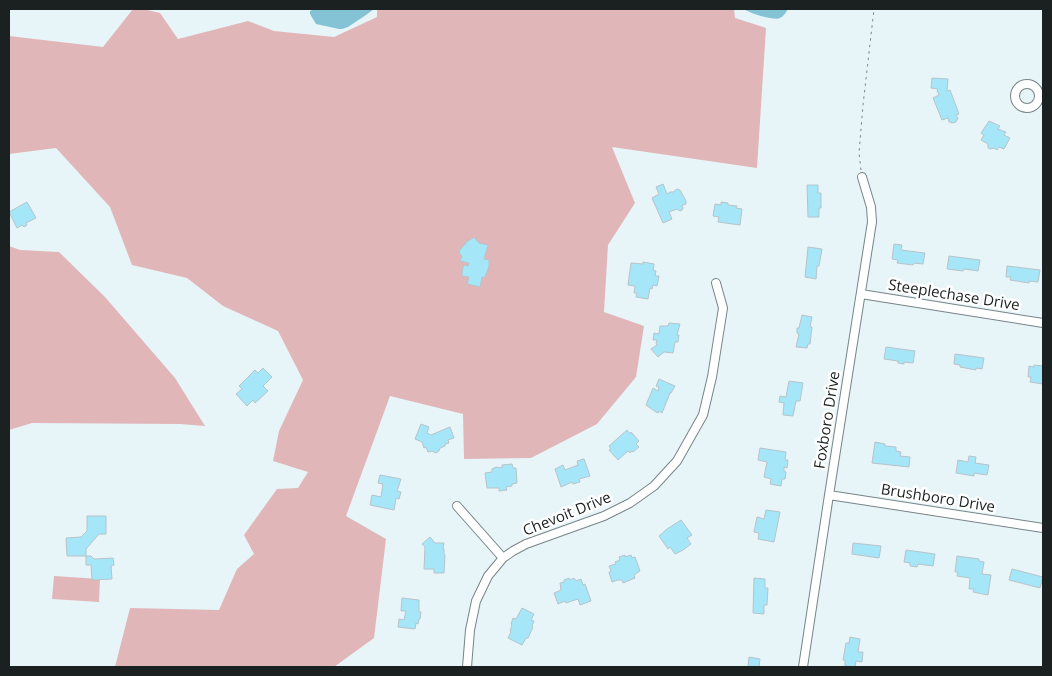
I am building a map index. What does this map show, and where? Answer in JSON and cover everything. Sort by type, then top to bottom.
[{"type":"street","name":"Foxboro Drive","points":[[803,667],[872,222],[871,207],[862,177]]},
{"type":"street","name":"Chevoit Drive","points":[[467,667],[470,630],[476,601],[488,576],[503,558],[526,544],[604,516],[630,503],[654,486],[677,461],[703,415],[712,376],[723,308],[716,283]]},
{"type":"street","name":"Steeplechase Drive","points":[[861,294],[1043,323]]},
{"type":"street","name":"Brushboro Drive","points":[[829,495],[1043,528]]},
{"type":"street","points":[[457,506],[503,558]]},
{"type":"path","points":[[862,177],[859,153],[874,9]]},
{"type":"shaded area","points":[[133,9],[160,13],[178,39],[248,21],[274,31],[334,37],[377,17],[377,9],[734,9],[735,18],[766,28],[757,168],[612,147],[635,203],[608,245],[604,312],[644,326],[636,377],[597,424],[531,458],[464,459],[463,414],[390,396],[346,516],[386,539],[374,638],[334,667],[115,667],[130,608],[219,610],[237,569],[254,554],[244,535],[277,489],[298,488],[308,472],[273,461],[279,431],[303,380],[278,331],[223,306],[187,278],[132,265],[110,207],[56,148],[9,154],[9,36],[103,47]]},
{"type":"shaded area","points":[[9,246],[20,250],[59,252],[105,297],[175,378],[205,426],[180,424],[32,423],[9,430]]},
{"type":"shaded area","points":[[54,576],[100,579],[99,602],[52,599]]},
{"type":"water","points":[[314,9],[374,9],[348,27],[339,29],[316,24],[310,14],[310,11]]},
{"type":"water","points":[[744,9],[788,9],[783,16],[777,19],[751,13]]},
{"type":"building","points":[[932,78],[948,79],[947,91],[950,90],[959,114],[956,115],[958,118],[956,122],[949,122],[948,118],[942,120],[933,98],[939,95],[938,89],[931,88]]},
{"type":"building","points":[[989,121],[1000,126],[998,129],[1006,132],[1004,135],[1010,138],[1004,149],[999,147],[997,150],[994,148],[990,149],[988,144],[981,140],[984,135],[981,133]]},
{"type":"building","points":[[663,184],[667,194],[677,189],[680,190],[686,204],[682,205],[683,208],[680,211],[677,209],[669,212],[672,219],[663,223],[652,198],[659,194],[656,187]]},
{"type":"building","points":[[807,185],[818,185],[818,193],[821,193],[819,217],[808,217]]},
{"type":"building","points":[[27,202],[36,218],[26,223],[27,225],[24,227],[22,225],[17,228],[9,212]]},
{"type":"building","points":[[721,202],[742,209],[740,225],[718,222],[719,217],[713,216],[715,204],[721,205]]},
{"type":"building","points":[[474,237],[479,243],[488,245],[484,259],[489,260],[489,266],[485,277],[482,277],[480,287],[467,284],[469,277],[462,276],[463,267],[465,265],[468,266],[469,263],[460,261],[462,256],[459,253],[464,244],[466,245],[465,243]]},
{"type":"building","points":[[894,244],[902,245],[901,250],[925,253],[923,264],[897,263],[898,260],[892,259]]},
{"type":"building","points":[[808,247],[822,249],[819,266],[817,266],[816,279],[805,277]]},
{"type":"building","points":[[949,256],[980,260],[978,271],[947,269]]},
{"type":"building","points":[[643,262],[654,264],[655,276],[659,276],[657,286],[653,285],[652,289],[650,288],[648,299],[636,297],[637,293],[634,293],[635,286],[628,285],[631,263],[643,264]]},
{"type":"building","points":[[1007,266],[1040,270],[1038,282],[1029,281],[1029,283],[1010,280],[1011,277],[1006,277]]},
{"type":"building","points":[[802,315],[812,317],[810,344],[808,344],[807,348],[796,347],[799,334],[797,333],[797,328],[799,328]]},
{"type":"building","points":[[669,323],[680,324],[677,335],[679,335],[678,342],[675,342],[673,353],[664,352],[658,357],[651,349],[657,345],[657,340],[653,340],[654,333],[659,334],[660,326],[668,326]]},
{"type":"building","points":[[886,347],[915,351],[913,363],[904,362],[904,364],[884,359]]},
{"type":"building","points":[[955,354],[984,358],[982,369],[976,368],[976,370],[954,364]]},
{"type":"building","points":[[1034,365],[1043,366],[1043,384],[1030,382],[1031,377],[1028,377],[1029,366],[1034,367]]},
{"type":"building","points":[[263,368],[272,377],[263,386],[268,391],[255,403],[253,400],[247,406],[236,394],[242,389],[239,386],[255,370],[258,373]]},
{"type":"building","points":[[659,379],[675,386],[662,413],[656,412],[646,405],[653,388],[658,391],[659,387],[656,386]]},
{"type":"building","points":[[789,381],[803,383],[800,401],[796,401],[793,416],[783,415],[784,403],[779,402],[780,396],[786,397]]},
{"type":"building","points":[[421,424],[429,427],[427,433],[431,435],[450,427],[454,438],[448,440],[449,443],[445,444],[436,453],[428,452],[422,442],[415,439]]},
{"type":"building","points":[[627,430],[639,441],[636,444],[639,447],[633,452],[630,453],[628,451],[618,460],[609,450],[611,449],[609,446]]},
{"type":"building","points":[[875,442],[885,444],[885,446],[896,447],[896,451],[901,452],[900,456],[910,457],[909,467],[872,463]]},
{"type":"building","points":[[760,448],[786,452],[787,468],[784,467],[786,472],[785,479],[782,479],[781,486],[770,484],[771,479],[764,477],[767,462],[758,460]]},
{"type":"building","points":[[969,456],[976,457],[975,463],[989,465],[987,475],[974,473],[974,476],[956,473],[958,460],[968,462]]},
{"type":"building","points":[[584,459],[590,476],[579,479],[580,482],[573,484],[572,482],[561,487],[555,469],[563,465],[565,470],[578,465],[577,461]]},
{"type":"building","points":[[512,464],[513,468],[516,468],[517,483],[506,487],[507,490],[499,491],[499,488],[487,488],[485,473],[492,472],[492,469],[496,467],[502,468],[502,465]]},
{"type":"building","points":[[380,475],[401,479],[397,491],[401,492],[399,499],[396,498],[394,510],[370,505],[372,495],[381,497],[383,484],[378,483]]},
{"type":"building","points":[[766,510],[780,512],[774,542],[758,539],[759,533],[754,532],[757,517],[764,519]]},
{"type":"building","points":[[87,516],[106,516],[106,534],[99,534],[86,549],[86,556],[67,556],[66,538],[81,537],[87,531]]},
{"type":"building","points":[[681,520],[692,535],[687,538],[691,544],[675,554],[670,547],[668,549],[659,536]]},
{"type":"building","points":[[430,537],[435,543],[444,543],[444,573],[434,573],[434,569],[424,569],[425,547],[422,544]]},
{"type":"building","points":[[853,543],[881,546],[879,558],[852,554]]},
{"type":"building","points":[[906,550],[935,554],[933,566],[918,564],[917,567],[910,566],[910,563],[904,562]]},
{"type":"building","points":[[625,555],[625,557],[631,555],[632,558],[635,557],[640,571],[634,575],[635,578],[623,583],[622,580],[612,582],[609,566],[616,564],[615,562],[620,560],[619,557]]},
{"type":"building","points":[[86,556],[91,556],[94,559],[113,558],[114,565],[111,566],[112,579],[92,580],[91,565],[86,565]]},
{"type":"building","points":[[957,556],[979,559],[979,561],[984,562],[982,574],[991,575],[988,595],[973,592],[974,589],[969,589],[970,578],[957,576],[958,572],[955,572]]},
{"type":"building","points":[[1012,569],[1043,577],[1040,588],[1009,580]]},
{"type":"building","points":[[569,578],[570,580],[574,578],[576,581],[581,579],[583,585],[585,584],[591,601],[580,605],[578,599],[558,604],[554,593],[561,590],[560,583]]},
{"type":"building","points":[[754,578],[765,579],[765,588],[768,588],[767,605],[764,605],[764,614],[753,613]]},
{"type":"building","points":[[402,598],[419,600],[419,612],[421,612],[415,629],[398,627],[399,619],[404,620],[406,611],[401,611]]},
{"type":"building","points":[[522,608],[534,614],[531,620],[534,621],[528,638],[526,638],[522,645],[508,638],[513,618],[516,619]]},
{"type":"building","points":[[850,637],[860,639],[858,652],[863,652],[862,662],[856,661],[855,667],[845,666],[845,660],[843,660],[846,643],[849,643]]},
{"type":"building","points":[[749,657],[760,659],[759,667],[748,667]]}]
